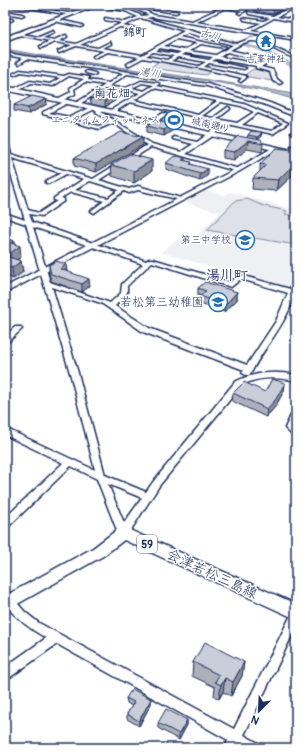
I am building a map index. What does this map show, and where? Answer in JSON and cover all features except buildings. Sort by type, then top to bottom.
[{"type":"highway","points":[[5,39],[95,5]]},
{"type":"main road","name":"城南通り","points":[[5,88],[296,154]]},
{"type":"main road","name":"59","points":[[7,603],[98,552],[123,533]]},
{"type":"main road","name":"会津若松三島線","points":[[123,533],[296,612]]},
{"type":"street","points":[[13,5],[71,14]]},
{"type":"street","points":[[48,11],[63,5]]},
{"type":"street","points":[[95,5],[127,10],[138,9],[150,5]]},
{"type":"street","points":[[116,5],[141,17],[234,47]]},
{"type":"street","points":[[130,5],[152,16],[244,42]]},
{"type":"street","points":[[5,11],[19,6]]},
{"type":"street","points":[[218,6],[227,6],[245,10],[240,13]]},
{"type":"street","points":[[193,22],[227,6]]},
{"type":"street","points":[[247,31],[296,6]]},
{"type":"street","points":[[144,7],[176,12]]},
{"type":"street","points":[[168,11],[174,8]]},
{"type":"street","points":[[5,11],[22,15]]},
{"type":"street","points":[[284,12],[296,13]]},
{"type":"street","points":[[249,13],[295,19]]},
{"type":"street","points":[[279,14],[295,19]]},
{"type":"street","points":[[59,52],[141,17],[152,16],[296,39]]},
{"type":"street","points":[[5,19],[11,20]]},
{"type":"street","points":[[106,19],[124,24]]},
{"type":"street","points":[[55,20],[81,26]]},
{"type":"street","points":[[260,25],[244,20],[264,22]]},
{"type":"street","points":[[118,26],[138,30]]},
{"type":"street","points":[[25,41],[53,32]]},
{"type":"street","points":[[128,65],[167,42],[188,32]]},
{"type":"street","points":[[16,34],[200,67],[244,77],[241,81]]},
{"type":"street","points":[[200,67],[244,42],[268,35]]},
{"type":"street","points":[[41,47],[66,36]]},
{"type":"street","points":[[176,38],[234,47]]},
{"type":"street","points":[[251,40],[266,44],[289,56],[296,57]]},
{"type":"street","points":[[167,42],[174,43]]},
{"type":"street","points":[[168,61],[199,42]]},
{"type":"street","points":[[98,49],[110,43]]},
{"type":"street","points":[[160,46],[260,65],[267,61],[227,51]]},
{"type":"street","points":[[186,46],[192,47]]},
{"type":"street","points":[[94,57],[107,50]]},
{"type":"street","points":[[151,51],[244,68]]},
{"type":"street","points":[[5,54],[217,87],[268,104],[296,116]]},
{"type":"street","points":[[119,56],[124,54]]},
{"type":"street","points":[[19,63],[27,57]]},
{"type":"street","points":[[57,68],[67,63]]},
{"type":"street","points":[[14,74],[30,65]]},
{"type":"street","points":[[260,65],[257,67],[272,71],[275,80],[280,83]]},
{"type":"street","points":[[87,72],[94,74],[102,69]]},
{"type":"street","points":[[20,70],[64,78]]},
{"type":"street","points":[[76,104],[126,73]]},
{"type":"street","points":[[15,90],[30,82],[51,85],[69,75],[88,78],[72,89],[73,93],[59,100]]},
{"type":"street","points":[[111,112],[166,79]]},
{"type":"street","points":[[85,81],[110,84]]},
{"type":"street","points":[[128,89],[141,82],[219,100],[258,111],[286,123],[273,133],[130,101]]},
{"type":"street","points":[[104,88],[128,89],[144,92]]},
{"type":"street","points":[[198,96],[206,91]]},
{"type":"street","points":[[199,116],[226,95]]},
{"type":"street","points":[[66,102],[45,113],[100,128],[112,122]]},
{"type":"street","points":[[63,122],[93,108]]},
{"type":"street","points":[[213,120],[228,108]]},
{"type":"street","points":[[100,110],[98,113],[150,145],[182,156],[237,170]]},
{"type":"street","points":[[238,126],[258,111]]},
{"type":"street","points":[[152,122],[165,114]]},
{"type":"street","points":[[182,156],[226,123]]},
{"type":"street","points":[[175,138],[198,144]]},
{"type":"street","points":[[5,145],[74,373],[101,477],[123,533]]},
{"type":"street","points":[[26,211],[40,215],[62,200],[56,199],[70,190],[92,180],[150,145]]},
{"type":"street","points":[[288,152],[296,145]]},
{"type":"street","points":[[5,290],[237,170],[274,149]]},
{"type":"street","points":[[8,155],[129,191],[144,184]]},
{"type":"street","points":[[48,182],[66,172]]},
{"type":"street","points":[[138,188],[179,200]]},
{"type":"street","points":[[94,211],[123,189]]},
{"type":"street","points":[[70,190],[109,200]]},
{"type":"street","points":[[5,215],[147,263]]},
{"type":"street","points":[[110,306],[124,293],[124,285],[151,260],[232,285],[240,277],[292,292]]},
{"type":"street","points":[[47,283],[92,298],[119,310],[146,330],[250,368],[261,376]]},
{"type":"street","points":[[123,533],[156,484],[250,368],[280,321],[296,283]]},
{"type":"street","points":[[5,340],[18,329]]},
{"type":"street","points":[[240,382],[261,376],[296,378]]},
{"type":"street","points":[[296,413],[289,428],[296,434]]},
{"type":"street","points":[[5,431],[101,477],[148,496]]},
{"type":"street","points":[[5,524],[70,462]]},
{"type":"street","points":[[7,603],[29,622],[57,637],[234,743],[256,748]]},
{"type":"street","points":[[234,743],[296,616]]},
{"type":"street","points":[[5,674],[57,637]]},
{"type":"shaded area","points":[[159,61],[210,70],[211,72],[206,75],[149,68]]},
{"type":"shaded area","points":[[253,69],[270,72],[272,81],[243,76]]},
{"type":"shaded area","name":"第三中学校","points":[[206,190],[225,195],[230,192],[295,210],[296,272],[288,290],[161,252],[179,238],[191,242],[220,212],[182,202]]},
{"type":"shaded area","points":[[247,199],[264,206],[287,211],[285,214],[296,216],[296,245],[207,230],[235,201]]},
{"type":"shaded area","points":[[5,258],[16,262],[33,271],[5,287]]},
{"type":"water","points":[[5,49],[288,93],[296,95],[296,100],[260,90],[5,51]]},
{"type":"waterway","name":"古川","points":[[122,5],[163,23],[260,49],[296,68]]},
{"type":"place","name":"古峯神社","points":[[266,41]]},
{"type":"place","name":"エニタイムフィットネス","points":[[174,120]]},
{"type":"place","name":"第三中学校","points":[[245,240]]},
{"type":"place","name":"若松第三幼稚園","points":[[218,302]]},
{"type":"district","name":"錦町","points":[[135,32]]},
{"type":"district","name":"南花畑","points":[[112,93]]},
{"type":"district","name":"湯川町","points":[[227,275]]},
{"type":"water label","name":"湯川","points":[[150,73]]}]
